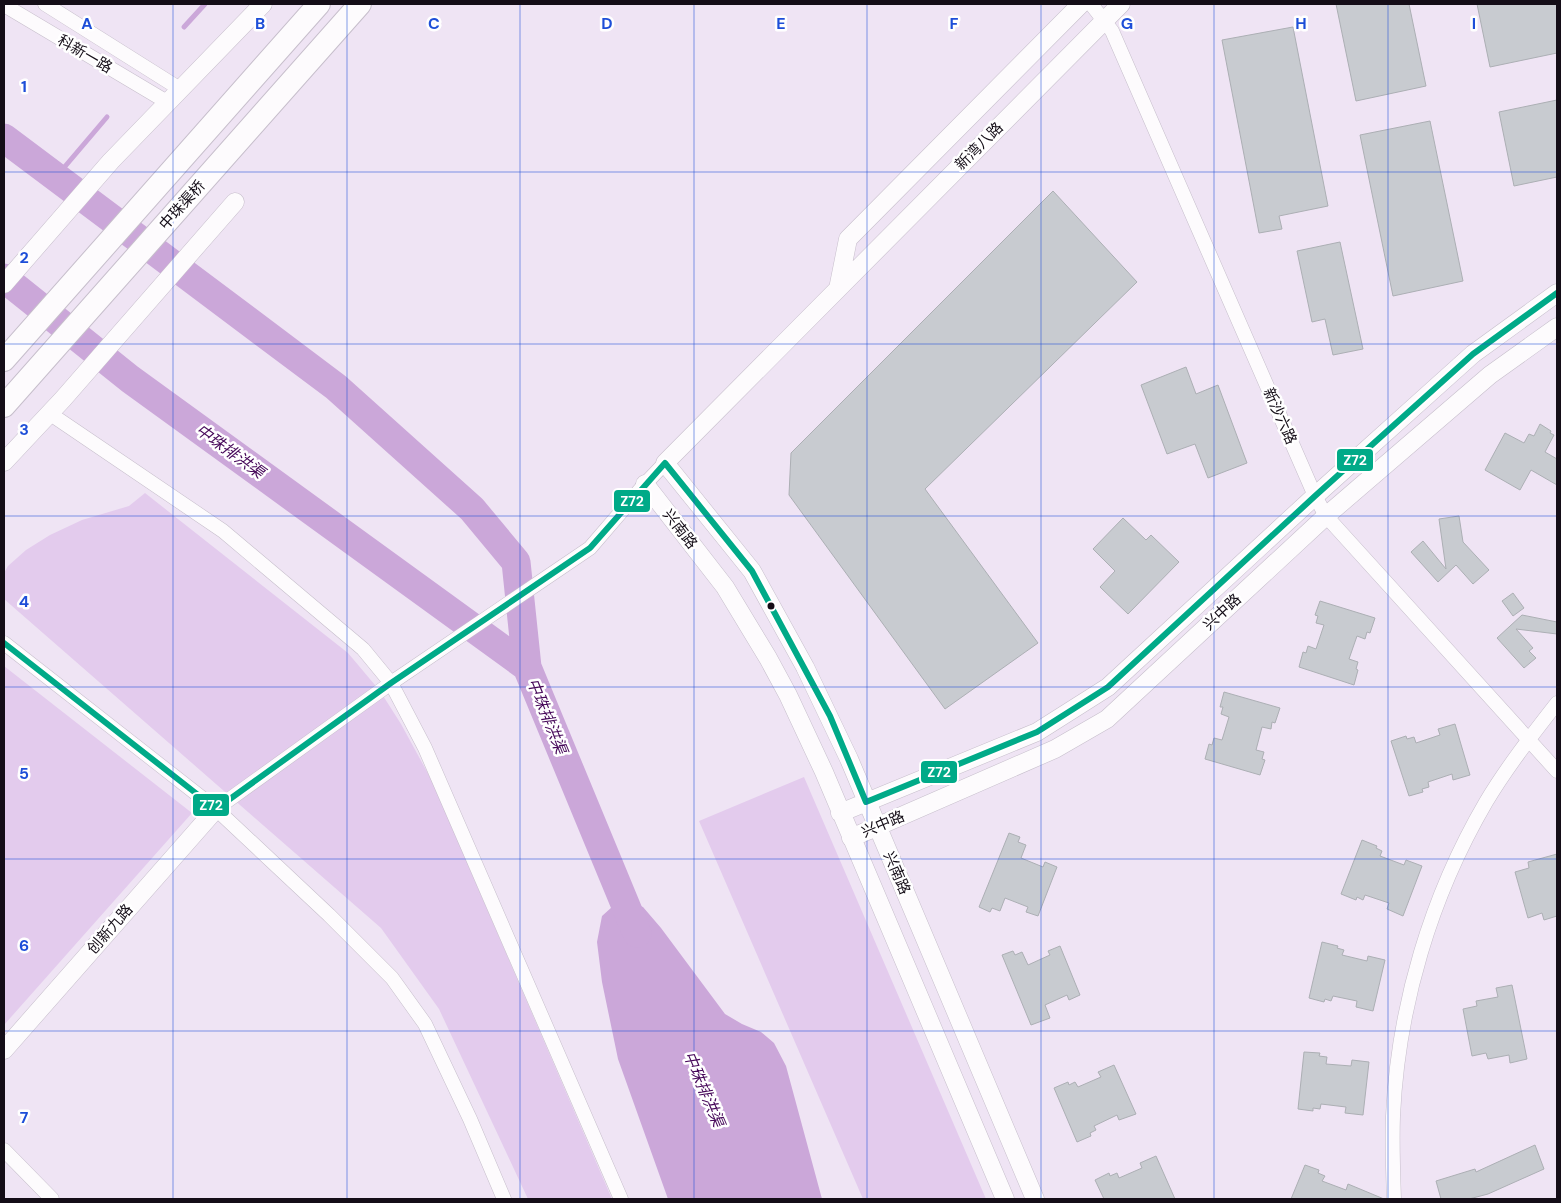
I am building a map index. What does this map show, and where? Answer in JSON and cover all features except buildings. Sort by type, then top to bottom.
[{"type":"highway","name":"中珠渠桥","points":[[4,360],[319,4]]},
{"type":"highway","name":"中珠渠桥","points":[[4,406],[360,4]]},
{"type":"street","name":"科新一路","points":[[45,4],[180,88]]},
{"type":"street","points":[[4,284],[111,161],[263,4]]},
{"type":"street","name":"新湾八路","points":[[838,289],[848,239],[1081,4]]},
{"type":"street","name":"新沙六路","points":[[1091,4],[1112,30],[1315,496],[1326,516],[1557,771]]},
{"type":"street","name":"新湾八路","points":[[665,463],[1121,4]]},
{"type":"street","name":"科新一路","points":[[4,5],[168,102]]},
{"type":"street","points":[[4,462],[63,399],[235,202]]},
{"type":"street","name":"兴中路","points":[[840,812],[1037,732],[1108,687],[1315,496],[1473,354],[1557,293]]},
{"type":"street","name":"兴中路","points":[[851,838],[1055,749],[1107,719],[1326,516],[1490,375],[1557,327]]},
{"type":"street","points":[[48,413],[223,531],[363,649],[391,683],[424,748],[621,1199]]},
{"type":"street","points":[[216,809],[391,683],[590,548],[665,463]]},
{"type":"street","name":"兴南路","points":[[665,463],[752,571],[809,675],[833,724],[877,826],[1035,1199]]},
{"type":"street","name":"兴南路","points":[[645,484],[725,587],[788,695],[824,772],[1005,1199]]},
{"type":"street","points":[[4,643],[216,809],[329,915],[392,978],[426,1024],[470,1119],[504,1199]]},
{"type":"street","points":[[1394,1199],[1393,1116],[1395,1097],[1402,1033],[1420,953],[1449,875],[1486,802],[1528,739],[1557,703]]},
{"type":"street","name":"创新九路","points":[[4,1050],[216,809]]},
{"type":"street","points":[[4,1150],[52,1199]]},
{"type":"shaded area","points":[[145,493],[348,653],[380,691],[401,724],[431,779],[612,1199],[528,1199],[439,1009],[381,928],[4,599],[4,573],[8,566],[26,550],[50,535],[82,520],[129,506]]},
{"type":"shaded area","points":[[4,666],[192,813],[4,1025]]},
{"type":"shaded area","points":[[804,777],[986,1199],[863,1199],[699,821]]},
{"type":"water","points":[[622,898],[643,907],[661,928],[725,1014],[761,1032],[774,1043],[786,1066],[822,1199],[668,1199],[618,1059],[602,982],[597,942],[602,916]]},
{"type":"waterway","points":[[184,27],[205,4]]},
{"type":"waterway","points":[[56,177],[107,117]]},
{"type":"waterway","points":[[4,138],[336,387],[472,509],[516,562],[527,667]]},
{"type":"waterway","name":"中珠排洪渠","points":[[4,278],[130,379],[527,667],[637,933]]},
{"type":"transit line","name":"Z72","points":[[4,643],[216,809],[391,683],[590,548],[665,463],[752,571],[830,716],[866,802],[1037,732],[1108,687],[1315,496],[1473,354],[1557,293]]}]
